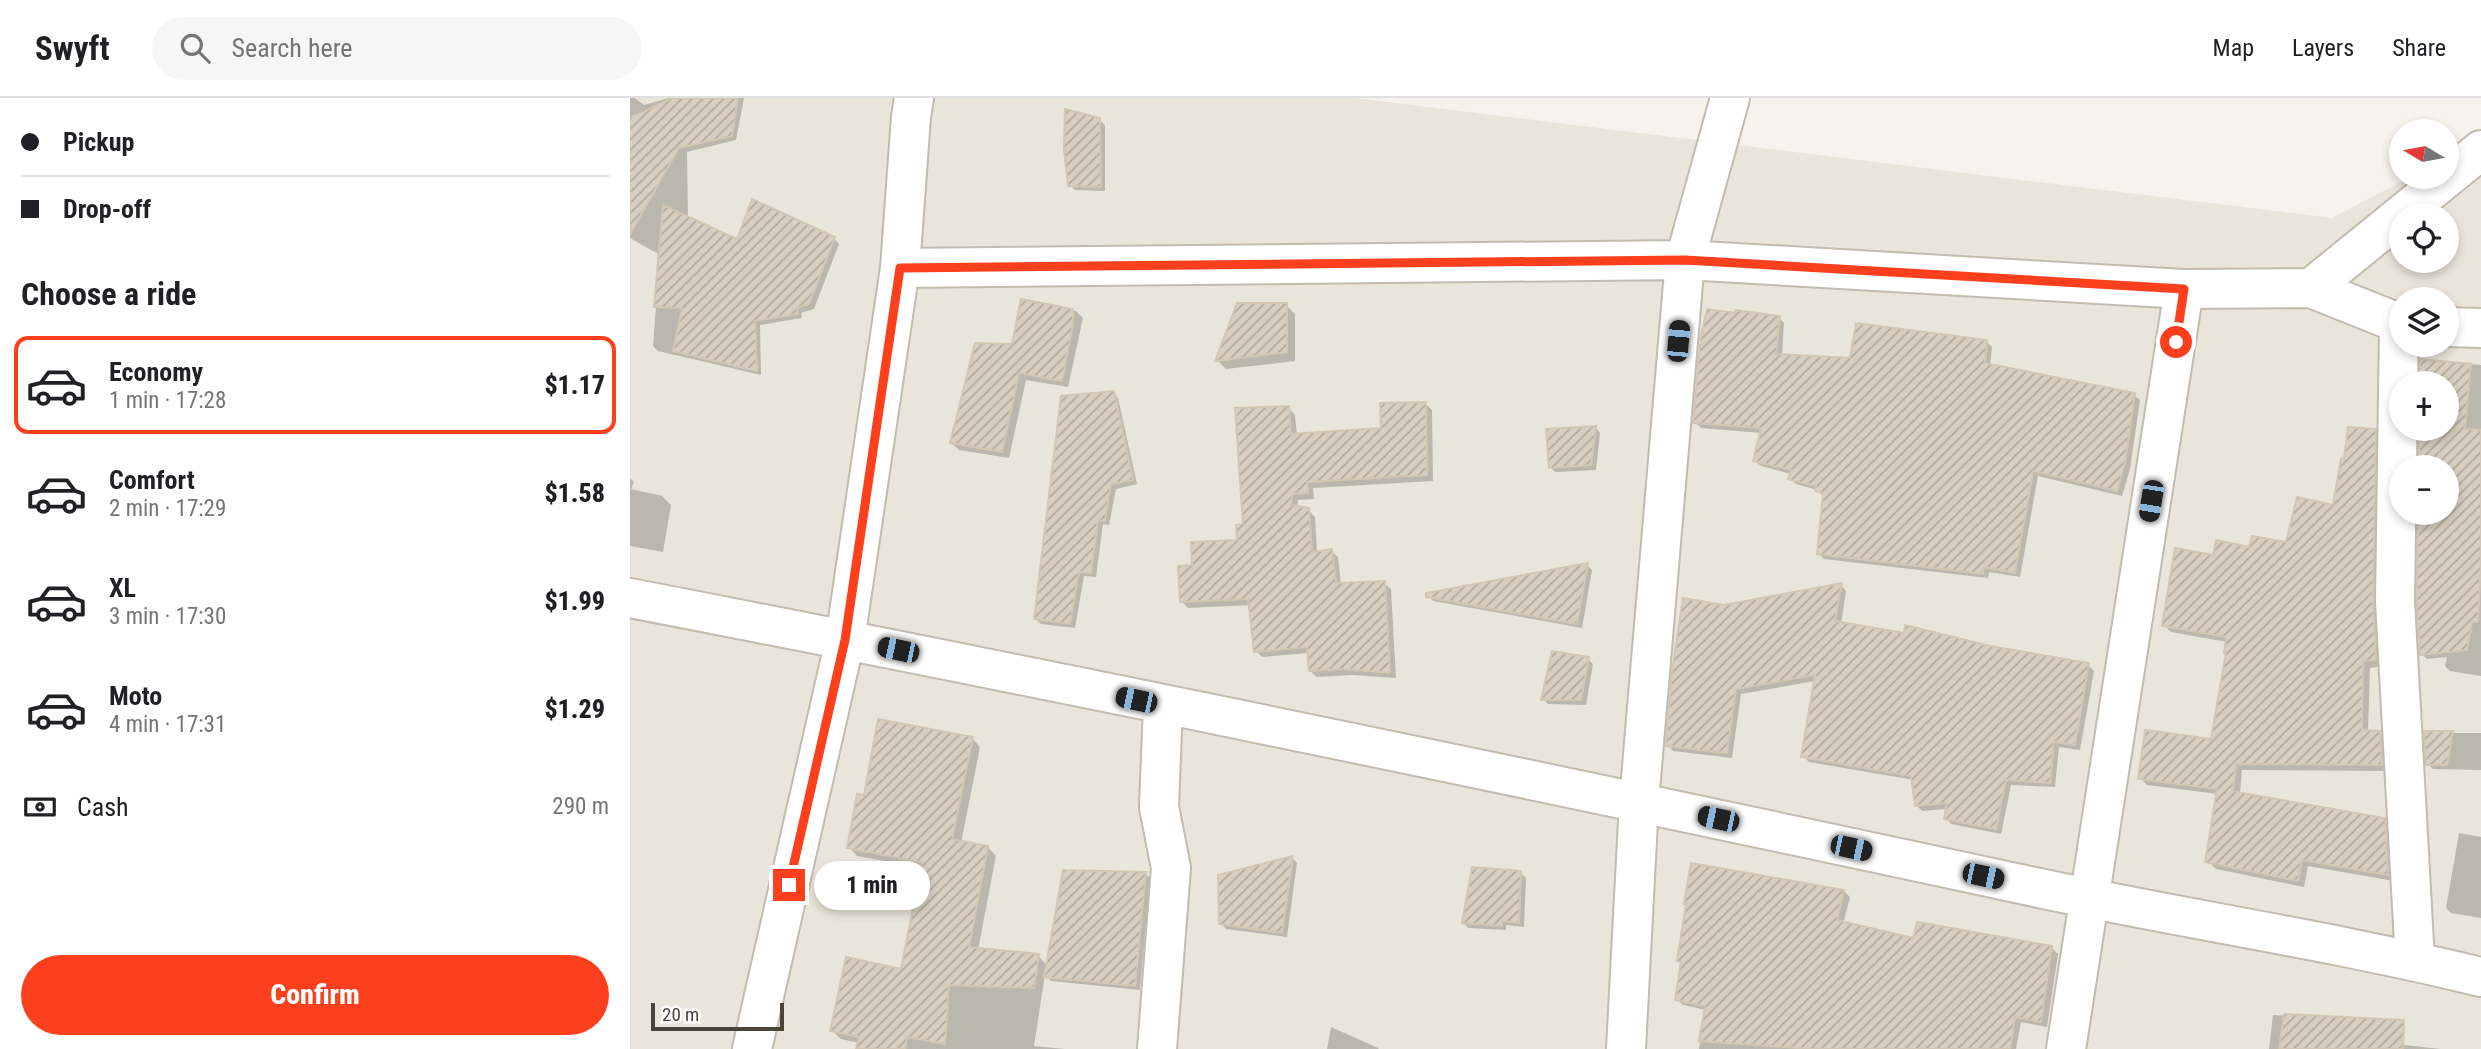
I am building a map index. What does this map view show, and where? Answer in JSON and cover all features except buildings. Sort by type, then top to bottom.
[{"type":"street","points":[[752,1049],[845,640],[900,268],[914,98]]},
{"type":"street","points":[[1626,1049],[1639,802],[1685,260],[1730,98]]},
{"type":"street","points":[[2311,288],[2481,150]]},
{"type":"street","points":[[900,268],[1685,260],[2184,289],[2311,288],[2389,320]]},
{"type":"street","points":[[2066,1049],[2184,289]]},
{"type":"street","points":[[2459,327],[2481,328]]},
{"type":"street","points":[[2399,357],[2395,601],[2414,961]]},
{"type":"street","points":[[630,598],[1639,802],[2090,899],[2354,947],[2481,977]]},
{"type":"street","points":[[1157,1049],[1171,868],[1159,807],[1163,705]]},
{"type":"shaded area","points":[[630,98],[1355,98],[2332,218],[2389,188],[2459,189],[2459,163],[2481,139],[2481,1049],[630,1049]]},
{"type":"route","points":[[789,885],[845,640],[900,268],[1685,260],[2184,289],[2176,342]]}]
